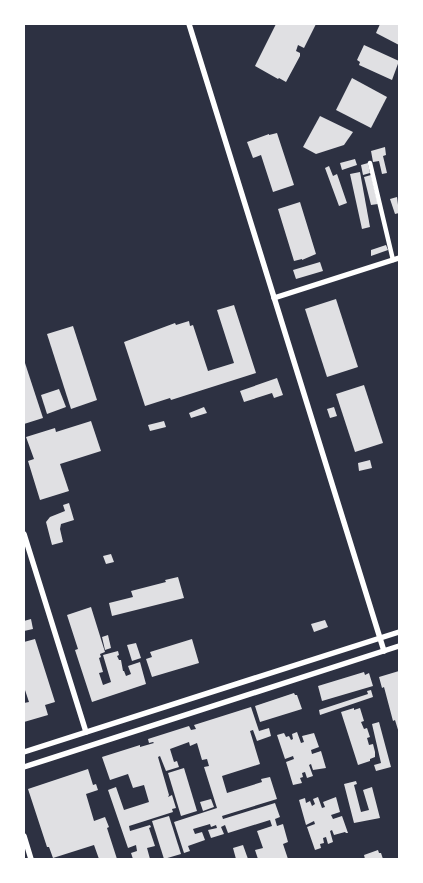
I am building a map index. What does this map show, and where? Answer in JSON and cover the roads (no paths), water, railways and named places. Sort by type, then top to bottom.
[{"type":"street","points":[[189,24],[384,651]]},
{"type":"street","points":[[274,298],[396,259],[370,163]]},
{"type":"street","points":[[24,534],[86,732]]},
{"type":"street","points":[[24,752],[399,632]]},
{"type":"street","points":[[24,767],[399,646]]},
{"type":"street","points":[[24,836],[31,859]]}]
